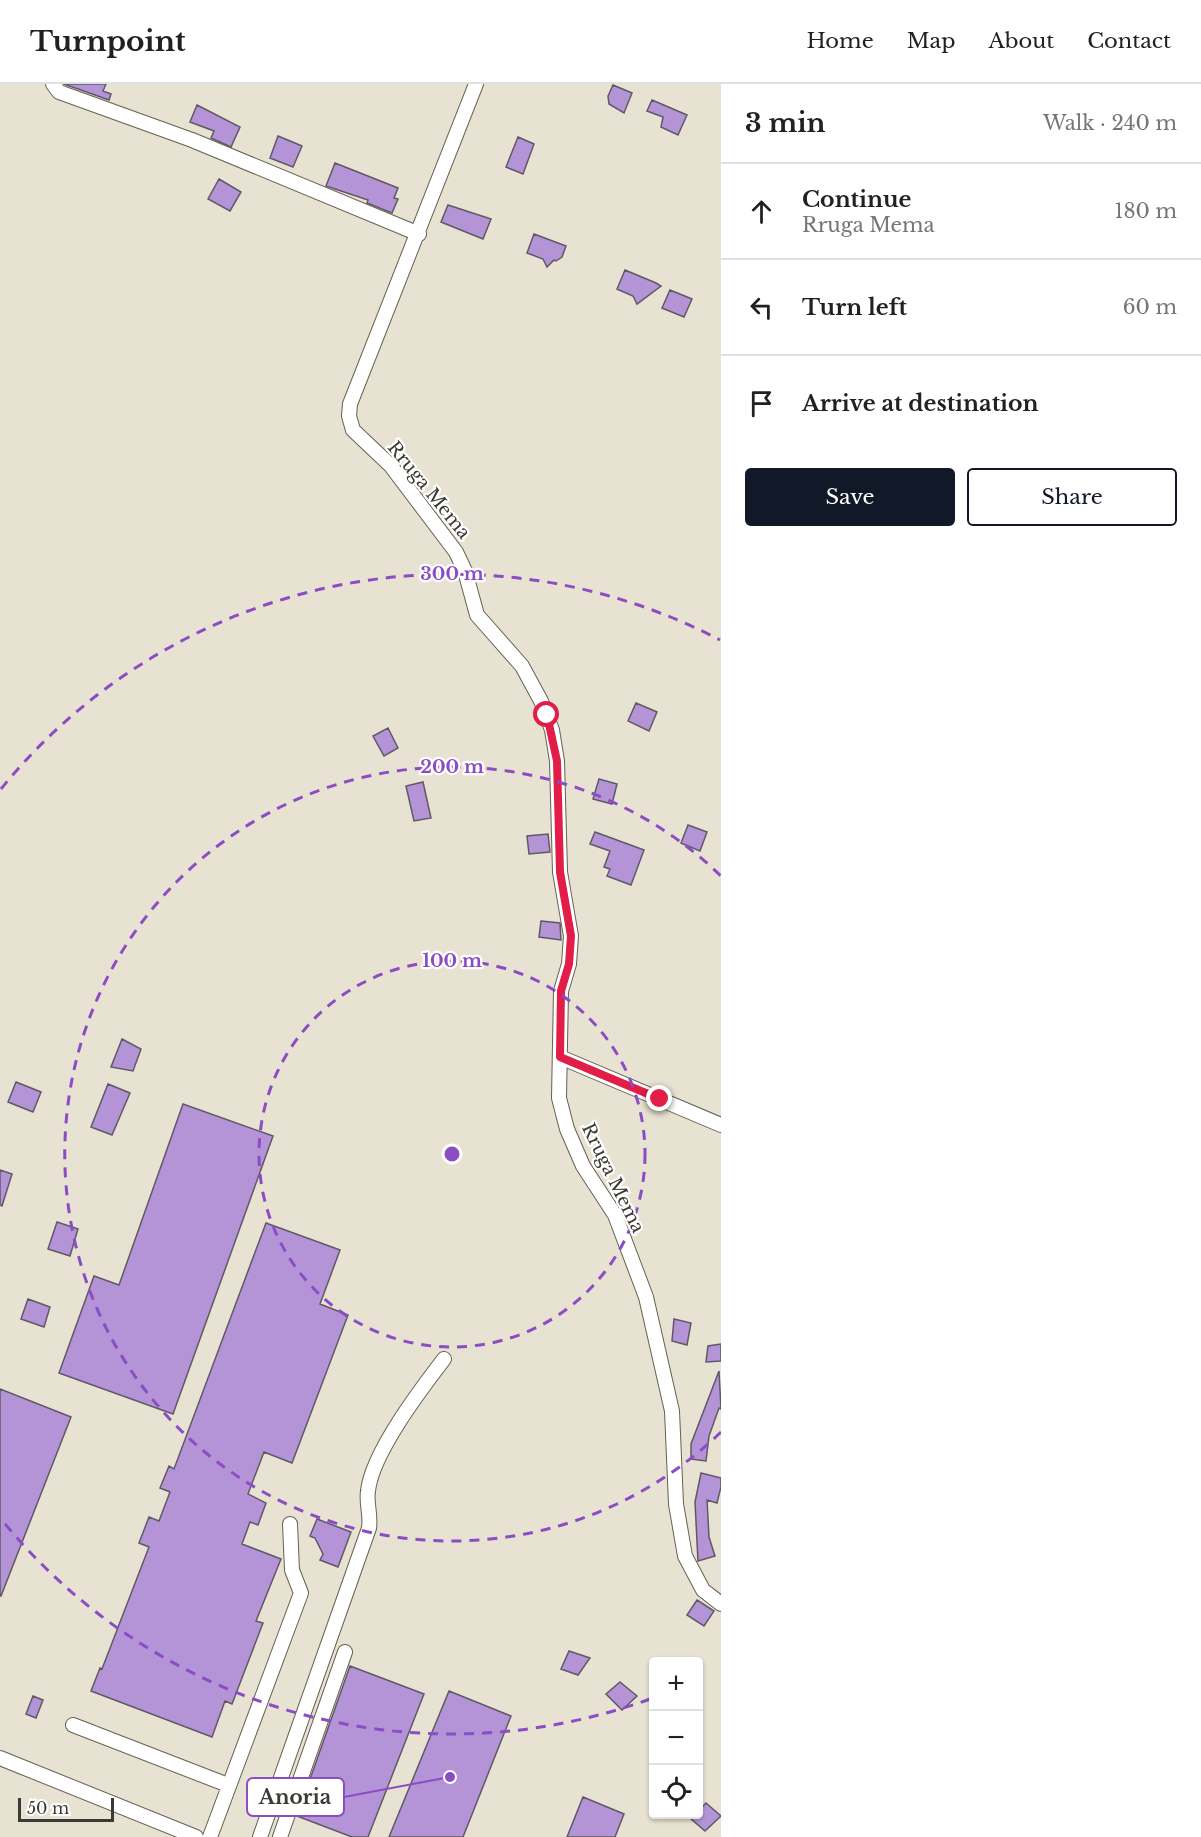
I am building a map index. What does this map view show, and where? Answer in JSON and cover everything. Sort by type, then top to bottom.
[{"type":"street","points":[[53,84],[59,92],[192,140],[419,234]]},
{"type":"street","name":"Rruga Mema","points":[[476,84],[419,234],[350,404],[349,416],[353,430],[391,466],[456,552],[465,571],[477,615],[522,666],[542,701],[552,730],[557,761],[560,872],[571,936],[569,964],[561,991],[559,1098],[567,1129],[584,1166],[615,1215],[646,1298],[672,1411],[676,1504],[685,1556],[703,1590],[721,1604]]},
{"type":"street","points":[[560,1057],[721,1125]]},
{"type":"street","points":[[260,1837],[369,1528],[372,1512],[368,1492],[371,1478],[404,1416],[444,1359]]},
{"type":"street","points":[[210,1837],[300,1593],[292,1570],[290,1524]]},
{"type":"street","points":[[280,1837],[345,1652]]},
{"type":"street","points":[[73,1725],[228,1785]]},
{"type":"street","points":[[0,1758],[196,1837]]},
{"type":"building","points":[[64,84],[106,84],[103,91],[111,94],[109,100]]},
{"type":"building","points":[[613,85],[632,93],[624,113],[609,104],[608,96]]},
{"type":"building","points":[[652,100],[687,115],[678,135],[661,127],[663,117],[647,111]]},
{"type":"building","points":[[197,105],[240,127],[231,147],[211,138],[214,131],[190,122]]},
{"type":"building","points":[[278,136],[302,146],[293,167],[270,158]]},
{"type":"building","points":[[518,137],[534,144],[523,174],[506,167]]},
{"type":"building","points":[[335,163],[398,188],[394,198],[398,199],[392,213],[367,203],[368,200],[326,186]]},
{"type":"building","points":[[219,179],[241,192],[230,211],[208,199]]},
{"type":"building","points":[[448,205],[491,219],[483,239],[441,222]]},
{"type":"building","points":[[534,234],[566,246],[562,257],[554,260],[547,267],[543,259],[527,253]]},
{"type":"building","points":[[625,270],[661,286],[637,304],[633,296],[617,289]]},
{"type":"building","points":[[670,290],[692,299],[684,317],[662,308]]},
{"type":"building","points":[[636,703],[657,712],[649,731],[628,721]]},
{"type":"building","points":[[388,728],[398,748],[384,756],[373,736]]},
{"type":"building","points":[[599,779],[617,784],[612,804],[593,799]]},
{"type":"building","points":[[423,782],[431,818],[414,821],[406,786]]},
{"type":"building","points":[[688,825],[707,832],[700,851],[681,843]]},
{"type":"building","points":[[595,832],[644,850],[631,885],[607,876],[610,869],[604,867],[610,851],[590,844]]},
{"type":"building","points":[[548,834],[550,852],[529,854],[527,836]]},
{"type":"building","points":[[541,921],[560,923],[561,940],[539,937]]},
{"type":"building","points":[[122,1039],[141,1049],[133,1071],[111,1067]]},
{"type":"building","points":[[16,1082],[41,1092],[33,1112],[8,1102]]},
{"type":"building","points":[[108,1084],[130,1093],[112,1135],[91,1127]]},
{"type":"building","points":[[183,1104],[273,1136],[173,1414],[59,1373],[94,1276],[119,1285]]},
{"type":"building","points":[[0,1170],[12,1174],[2,1206],[0,1205]]},
{"type":"building","points":[[57,1222],[78,1229],[70,1256],[48,1249]]},
{"type":"building","points":[[266,1223],[340,1250],[320,1304],[348,1315],[292,1463],[264,1452],[248,1494],[266,1503],[258,1525],[250,1522],[242,1544],[281,1559],[256,1621],[263,1623],[232,1704],[225,1701],[212,1737],[91,1691],[100,1668],[102,1669],[149,1547],[139,1543],[149,1517],[159,1521],[170,1492],[160,1488],[169,1466],[174,1469]]},
{"type":"building","points":[[28,1299],[50,1307],[44,1327],[21,1319]]},
{"type":"building","points":[[674,1319],[691,1323],[687,1345],[672,1341]]},
{"type":"building","points":[[721,1344],[721,1361],[706,1362],[708,1346]]},
{"type":"building","points":[[719,1371],[721,1409],[719,1408],[709,1436],[706,1461],[691,1459],[691,1444]]},
{"type":"building","points":[[0,1389],[71,1417],[1,1596],[0,1596]]},
{"type":"building","points":[[701,1473],[721,1478],[721,1487],[717,1503],[707,1500],[709,1537],[715,1556],[698,1561],[695,1502]]},
{"type":"building","points":[[317,1519],[351,1532],[338,1567],[320,1560],[323,1554],[315,1538],[310,1536]]},
{"type":"building","points":[[697,1600],[714,1611],[704,1626],[687,1615]]},
{"type":"building","points":[[569,1651],[590,1658],[578,1675],[561,1669]]},
{"type":"building","points":[[350,1666],[424,1694],[368,1837],[352,1837],[297,1816]]},
{"type":"building","points":[[620,1682],[637,1696],[622,1710],[606,1694]]},
{"type":"building","points":[[449,1691],[511,1716],[463,1837],[389,1837]]},
{"type":"building","points":[[33,1696],[43,1700],[36,1718],[26,1714]]},
{"type":"building","points":[[583,1797],[624,1814],[615,1837],[567,1837]]},
{"type":"building","points":[[706,1803],[721,1816],[705,1831],[691,1819],[703,1819],[703,1806]]},
{"type":"place","name":"Anoria","points":[[450,1777]]},
{"type":"route","points":[[547,715],[557,761],[560,872],[567,901],[571,936],[569,964],[561,991],[560,1057],[660,1099]]}]
